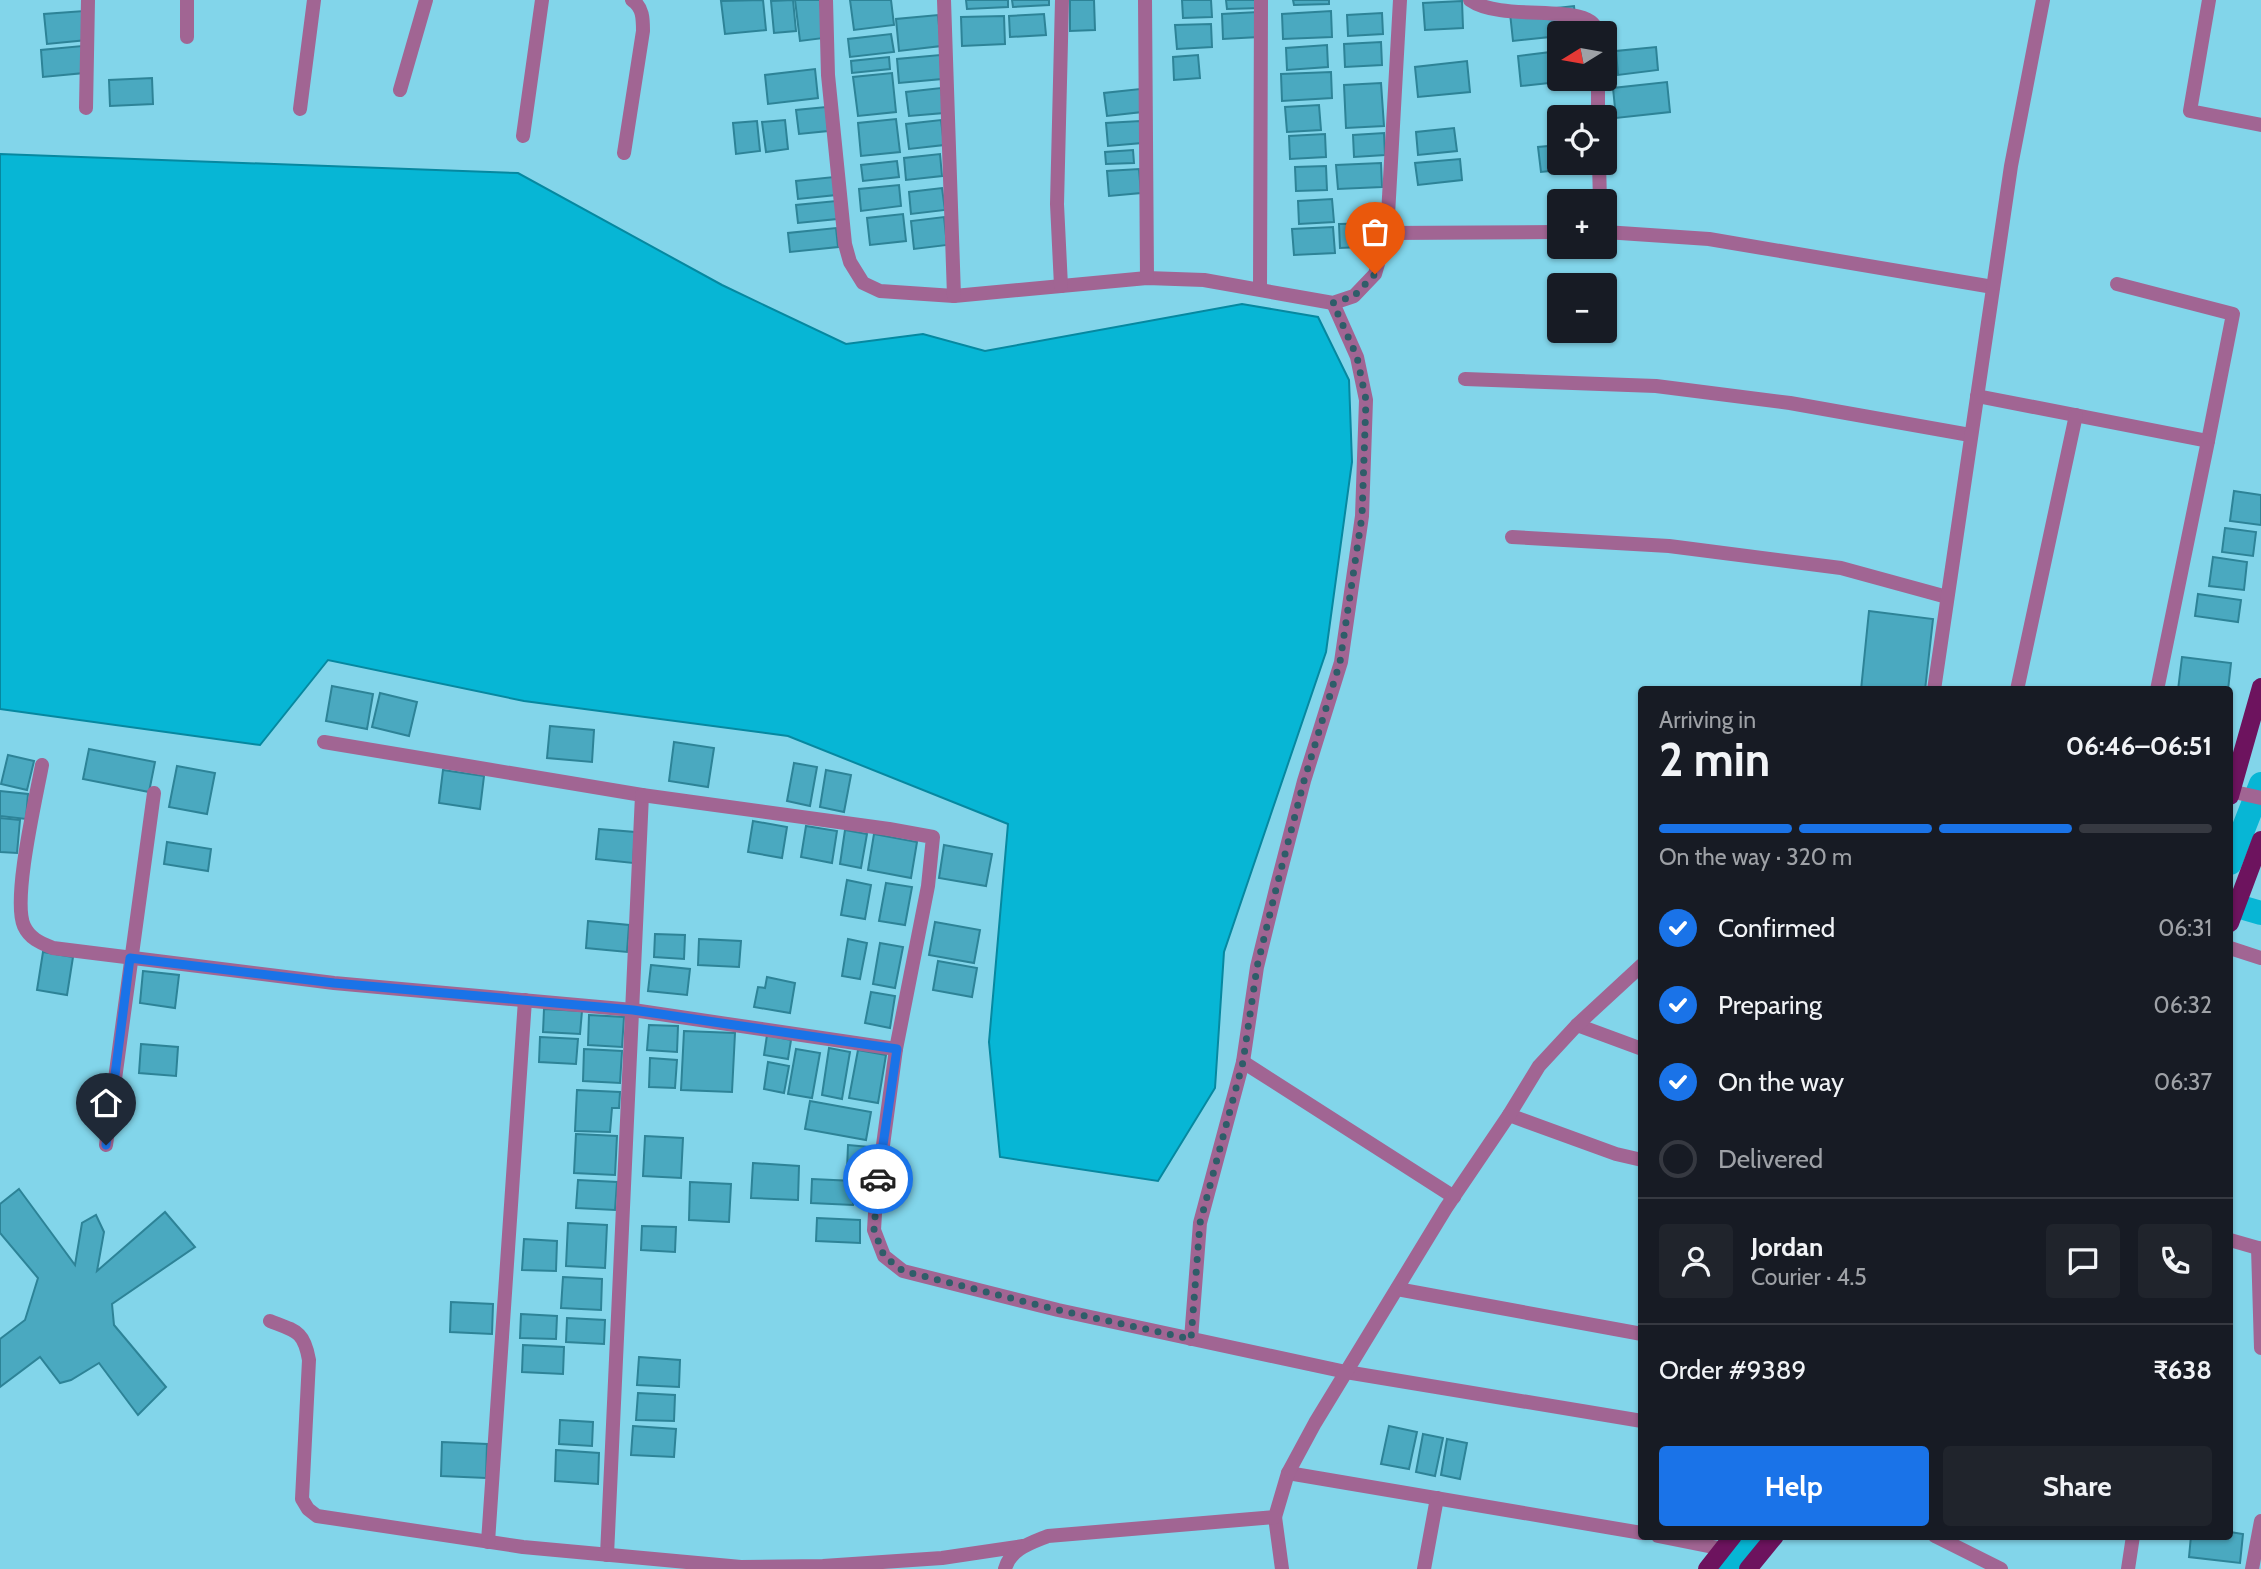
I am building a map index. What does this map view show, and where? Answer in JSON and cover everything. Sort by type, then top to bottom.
[{"type":"main road","points":[[2234,793],[2261,687]]},
{"type":"main road","points":[[2234,912],[2258,859],[2261,840]]},
{"type":"main road","points":[[1748,1569],[1772,1540]]},
{"type":"main road","points":[[1707,1569],[1728,1543]]},
{"type":"street","points":[[86,108],[88,0]]},
{"type":"street","points":[[187,0],[187,37]]},
{"type":"street","points":[[300,109],[314,0]]},
{"type":"street","points":[[400,90],[426,0]]},
{"type":"street","points":[[523,136],[542,0]]},
{"type":"street","points":[[624,153],[643,31],[643,15],[637,3],[632,0]]},
{"type":"street","points":[[826,0],[828,75],[845,244],[850,262],[863,282],[880,291],[954,296],[1147,278],[1204,280],[1333,303],[1354,296],[1375,274],[1387,233],[1400,0]]},
{"type":"street","points":[[944,0],[954,296]]},
{"type":"street","points":[[1061,286],[1057,204],[1062,0]]},
{"type":"street","points":[[1145,0],[1147,278]]},
{"type":"street","points":[[1260,289],[1261,0]]},
{"type":"street","points":[[1470,0],[1476,4],[1495,6],[1568,1],[1584,4],[1594,13],[1595,21]]},
{"type":"street","points":[[1935,686],[2011,166],[2042,0]]},
{"type":"street","points":[[2209,0],[2190,111],[2261,125]]},
{"type":"street","points":[[1387,233],[1547,232]]},
{"type":"street","points":[[1617,233],[1709,239],[1993,287]]},
{"type":"street","points":[[2117,284],[2233,314],[2158,686]]},
{"type":"street","points":[[1191,1339],[1200,1223],[1243,1062],[1257,967],[1277,885],[1304,781],[1340,662],[1362,516],[1366,400],[1357,357],[1333,303]]},
{"type":"street","points":[[1465,379],[1656,387],[1790,402],[1970,435]]},
{"type":"street","points":[[1977,396],[2208,441]]},
{"type":"street","points":[[2018,686],[2076,415]]},
{"type":"street","points":[[1512,537],[1669,546],[1841,568],[1947,597]]},
{"type":"street","points":[[324,742],[642,795],[933,837],[928,886],[897,1049],[876,1197],[874,1230],[884,1256],[903,1271],[1058,1310],[1346,1372],[1638,1420]]},
{"type":"street","points":[[42,765],[20,889],[20,912],[24,927],[36,941],[53,948],[334,983],[633,1010],[897,1049]]},
{"type":"street","points":[[106,1145],[154,793]]},
{"type":"street","points":[[2234,793],[2261,798]]},
{"type":"street","points":[[607,1555],[642,795]]},
{"type":"street","points":[[2233,949],[2261,958]]},
{"type":"street","points":[[1282,1569],[1275,1517],[1288,1473],[1315,1423],[1454,1197],[1539,1066],[1577,1025],[1638,969]]},
{"type":"street","points":[[488,1542],[525,1000]]},
{"type":"street","points":[[1577,1025],[1638,1048]]},
{"type":"street","points":[[1243,1062],[1454,1197]]},
{"type":"street","points":[[1509,1115],[1615,1154],[1638,1159]]},
{"type":"street","points":[[2233,1241],[2259,1248],[2261,1348]]},
{"type":"street","points":[[1397,1289],[1638,1333]]},
{"type":"street","points":[[270,1321],[298,1331],[306,1343],[309,1360],[302,1499],[317,1516],[332,1519],[488,1542],[741,1567],[823,1566],[942,1558],[1023,1545],[1048,1536],[1275,1517]]},
{"type":"street","points":[[1288,1473],[1638,1533]]},
{"type":"street","points":[[1424,1569],[1437,1498]]},
{"type":"street","points":[[2252,1569],[2261,1521]]},
{"type":"street","points":[[1698,1540],[1728,1543]]},
{"type":"street","points":[[1943,1540],[2001,1569]]},
{"type":"street","points":[[2128,1569],[2132,1540]]},
{"type":"street","points":[[1005,1569],[1007,1561],[1023,1545]]},
{"type":"water","points":[[0,154],[518,173],[722,285],[846,344],[923,334],[985,351],[1242,304],[1318,317],[1349,380],[1352,462],[1326,652],[1224,952],[1215,1088],[1158,1181],[1000,1157],[989,1042],[1008,824],[788,736],[524,701],[328,660],[260,745],[0,709]]},
{"type":"building","points":[[763,0],[766,30],[725,34],[721,1]]},
{"type":"building","points":[[793,0],[796,31],[774,33],[771,1]]},
{"type":"building","points":[[795,0],[820,0],[824,38],[800,41]]},
{"type":"building","points":[[850,0],[891,0],[894,25],[854,30]]},
{"type":"building","points":[[966,0],[1008,0],[1008,7],[967,9]]},
{"type":"building","points":[[1012,0],[1049,0],[1049,5],[1013,7]]},
{"type":"building","points":[[1070,0],[1094,0],[1095,30],[1070,31]]},
{"type":"building","points":[[1182,0],[1211,0],[1212,17],[1183,18]]},
{"type":"building","points":[[1226,0],[1260,0],[1261,8],[1227,9]]},
{"type":"building","points":[[1293,0],[1329,0],[1329,4],[1294,5]]},
{"type":"building","points":[[1462,1],[1463,28],[1425,30],[1423,3]]},
{"type":"building","points":[[1574,6],[1576,21],[1547,21],[1547,37],[1513,41],[1510,13]]},
{"type":"building","points":[[84,11],[87,40],[47,44],[44,14]]},
{"type":"building","points":[[1331,11],[1332,37],[1283,39],[1282,14]]},
{"type":"building","points":[[1258,12],[1259,37],[1223,39],[1222,14]]},
{"type":"building","points":[[1382,13],[1383,34],[1348,36],[1347,15]]},
{"type":"building","points":[[1044,14],[1046,35],[1010,37],[1009,16]]},
{"type":"building","points":[[938,15],[941,46],[899,51],[896,19]]},
{"type":"building","points":[[1004,16],[1005,44],[962,46],[961,17]]},
{"type":"building","points":[[1211,24],[1212,47],[1177,49],[1175,25]]},
{"type":"building","points":[[891,34],[894,52],[850,57],[848,39]]},
{"type":"building","points":[[1381,42],[1382,65],[1345,67],[1344,44]]},
{"type":"building","points":[[1327,45],[1328,67],[1287,70],[1286,48]]},
{"type":"building","points":[[82,46],[84,73],[43,77],[41,50]]},
{"type":"building","points":[[1656,47],[1658,70],[1618,75],[1617,51]]},
{"type":"building","points":[[1547,52],[1547,83],[1521,86],[1518,56]]},
{"type":"building","points":[[940,55],[942,79],[899,83],[897,59]]},
{"type":"building","points":[[1198,55],[1200,78],[1174,80],[1173,57]]},
{"type":"building","points":[[889,57],[890,69],[852,73],[851,61]]},
{"type":"building","points":[[1467,61],[1470,92],[1418,97],[1415,67]]},
{"type":"building","points":[[815,69],[818,98],[768,104],[765,75]]},
{"type":"building","points":[[1331,72],[1332,98],[1282,101],[1281,74]]},
{"type":"building","points":[[892,73],[896,112],[858,116],[853,77]]},
{"type":"building","points":[[152,78],[153,104],[110,106],[109,80]]},
{"type":"building","points":[[1667,82],[1670,112],[1617,118],[1613,91],[1617,91],[1617,88]]},
{"type":"building","points":[[1381,83],[1384,126],[1346,128],[1344,85]]},
{"type":"building","points":[[941,88],[944,113],[909,116],[906,92]]},
{"type":"building","points":[[1140,89],[1142,112],[1107,116],[1104,93]]},
{"type":"building","points":[[1319,105],[1321,130],[1287,132],[1285,107]]},
{"type":"building","points":[[826,107],[828,131],[799,134],[796,110]]},
{"type":"building","points":[[896,119],[900,152],[861,156],[858,123]]},
{"type":"building","points":[[785,120],[788,149],[766,152],[762,122]]},
{"type":"building","points":[[941,120],[944,145],[909,149],[906,124]]},
{"type":"building","points":[[757,121],[760,151],[736,154],[733,123]]},
{"type":"building","points":[[1140,121],[1142,143],[1108,146],[1106,123]]},
{"type":"building","points":[[1454,128],[1457,151],[1418,155],[1416,132]]},
{"type":"building","points":[[1384,133],[1385,155],[1354,157],[1353,135]]},
{"type":"building","points":[[1325,134],[1326,157],[1290,159],[1289,136]]},
{"type":"building","points":[[1547,146],[1547,171],[1541,172],[1538,147]]},
{"type":"building","points":[[1133,150],[1134,163],[1106,164],[1105,152]]},
{"type":"building","points":[[940,154],[942,176],[906,180],[904,158]]},
{"type":"building","points":[[1460,159],[1462,180],[1418,185],[1415,163]]},
{"type":"building","points":[[897,161],[899,177],[863,181],[861,165]]},
{"type":"building","points":[[1381,163],[1382,187],[1338,189],[1336,165]]},
{"type":"building","points":[[1326,166],[1327,190],[1296,191],[1295,167]]},
{"type":"building","points":[[1139,169],[1141,193],[1109,196],[1107,171]]},
{"type":"building","points":[[834,177],[836,195],[798,199],[796,181]]},
{"type":"building","points":[[899,185],[901,206],[861,211],[859,189]]},
{"type":"building","points":[[942,188],[945,210],[911,214],[909,192]]},
{"type":"building","points":[[1332,199],[1334,222],[1299,224],[1298,201]]},
{"type":"building","points":[[836,201],[837,219],[798,223],[796,205]]},
{"type":"building","points":[[903,214],[906,241],[870,245],[867,218]]},
{"type":"building","points":[[944,217],[947,245],[914,249],[911,221]]},
{"type":"building","points":[[1380,223],[1381,246],[1340,248],[1339,224]]},
{"type":"building","points":[[1333,227],[1335,253],[1294,255],[1292,229]]},
{"type":"building","points":[[836,228],[838,247],[790,252],[788,233]]},
{"type":"building","points":[[2234,491],[2261,495],[2261,525],[2230,521]]},
{"type":"building","points":[[2225,528],[2256,532],[2253,556],[2222,552]]},
{"type":"building","points":[[2213,557],[2247,562],[2244,590],[2209,586]]},
{"type":"building","points":[[2198,594],[2241,600],[2238,622],[2195,616]]},
{"type":"building","points":[[1869,611],[1933,619],[1925,686],[1861,686]]},
{"type":"building","points":[[2182,657],[2231,663],[2228,686],[2178,686]]},
{"type":"building","points":[[332,686],[373,694],[367,729],[326,721]]},
{"type":"building","points":[[380,693],[417,702],[409,736],[372,727]]},
{"type":"building","points":[[550,726],[594,730],[592,762],[547,758]]},
{"type":"building","points":[[674,742],[714,748],[708,787],[669,781]]},
{"type":"building","points":[[89,749],[155,762],[149,792],[83,779]]},
{"type":"building","points":[[8,755],[34,761],[27,790],[1,784]]},
{"type":"building","points":[[794,763],[817,767],[810,806],[787,801]]},
{"type":"building","points":[[177,766],[215,773],[207,814],[169,807]]},
{"type":"building","points":[[443,770],[484,776],[480,809],[439,803]]},
{"type":"building","points":[[826,770],[851,775],[844,812],[820,807]]},
{"type":"building","points":[[0,791],[28,794],[26,819],[0,816]]},
{"type":"building","points":[[0,818],[20,820],[17,853],[0,852]]},
{"type":"building","points":[[753,821],[787,827],[782,858],[748,852]]},
{"type":"building","points":[[806,826],[837,831],[832,863],[801,857]]},
{"type":"building","points":[[599,829],[635,832],[633,863],[596,859]]},
{"type":"building","points":[[845,830],[867,834],[861,868],[840,864]]},
{"type":"building","points":[[874,834],[917,842],[911,878],[868,870]]},
{"type":"building","points":[[167,842],[211,849],[208,871],[164,864]]},
{"type":"building","points":[[944,845],[992,854],[986,886],[939,878]]},
{"type":"building","points":[[847,880],[871,885],[865,919],[841,915]]},
{"type":"building","points":[[886,883],[912,887],[905,925],[879,921]]},
{"type":"building","points":[[588,921],[629,925],[627,952],[586,948]]},
{"type":"building","points":[[935,922],[980,930],[974,963],[929,955]]},
{"type":"building","points":[[655,934],[685,935],[684,959],[654,957]]},
{"type":"building","points":[[699,939],[741,941],[739,967],[698,965]]},
{"type":"building","points":[[848,939],[867,943],[860,979],[842,976]]},
{"type":"building","points":[[880,943],[903,947],[895,988],[873,984]]},
{"type":"building","points":[[43,952],[73,957],[67,995],[37,990]]},
{"type":"building","points":[[938,961],[977,968],[972,997],[933,990]]},
{"type":"building","points":[[651,965],[690,969],[687,995],[648,991]]},
{"type":"building","points":[[143,971],[179,975],[175,1008],[140,1003]]},
{"type":"building","points":[[767,977],[795,983],[790,1013],[754,1007],[758,987],[765,988]]},
{"type":"building","points":[[871,992],[895,996],[890,1028],[865,1023]]},
{"type":"building","points":[[544,1009],[582,1011],[580,1034],[543,1032]]},
{"type":"building","points":[[589,1015],[624,1017],[622,1047],[588,1045]]},
{"type":"building","points":[[649,1025],[678,1026],[677,1052],[647,1050]]},
{"type":"building","points":[[684,1031],[735,1033],[732,1092],[681,1090]]},
{"type":"building","points":[[767,1035],[791,1040],[788,1059],[764,1055]]},
{"type":"building","points":[[540,1037],[578,1039],[576,1064],[539,1062]]},
{"type":"building","points":[[141,1044],[178,1047],[176,1076],[139,1073]]},
{"type":"building","points":[[829,1048],[850,1052],[842,1099],[822,1095]]},
{"type":"building","points":[[584,1049],[622,1051],[620,1083],[583,1081]]},
{"type":"building","points":[[796,1049],[820,1053],[812,1098],[788,1094]]},
{"type":"building","points":[[858,1050],[886,1055],[878,1103],[849,1098]]},
{"type":"building","points":[[650,1058],[677,1060],[675,1088],[649,1087]]},
{"type":"building","points":[[768,1062],[789,1066],[784,1093],[764,1089]]},
{"type":"building","points":[[577,1090],[620,1092],[619,1108],[612,1108],[610,1132],[575,1131]]},
{"type":"building","points":[[810,1101],[871,1112],[866,1140],[805,1129]]},
{"type":"building","points":[[576,1134],[617,1136],[615,1175],[574,1173]]},
{"type":"building","points":[[645,1136],[683,1138],[681,1178],[643,1176]]},
{"type":"building","points":[[848,1145],[869,1147],[868,1171],[847,1170]]},
{"type":"building","points":[[753,1163],[799,1166],[798,1200],[751,1198]]},
{"type":"building","points":[[812,1179],[854,1181],[853,1205],[811,1203]]},
{"type":"building","points":[[578,1180],[617,1182],[615,1210],[576,1208]]},
{"type":"building","points":[[690,1182],[731,1184],[729,1222],[689,1220]]},
{"type":"building","points":[[19,1189],[75,1265],[82,1223],[96,1215],[104,1232],[97,1271],[165,1212],[195,1247],[112,1304],[114,1325],[166,1387],[138,1415],[99,1363],[71,1380],[60,1383],[40,1357],[0,1387],[0,1339],[25,1320],[38,1278],[0,1233],[0,1204]]},
{"type":"building","points":[[817,1218],[860,1220],[860,1243],[816,1241]]},
{"type":"building","points":[[568,1223],[607,1225],[605,1268],[566,1266]]},
{"type":"building","points":[[642,1226],[676,1227],[675,1252],[641,1250]]},
{"type":"building","points":[[524,1239],[557,1241],[556,1271],[522,1270]]},
{"type":"building","points":[[563,1277],[602,1279],[601,1310],[561,1308]]},
{"type":"building","points":[[451,1302],[493,1304],[492,1334],[450,1332]]},
{"type":"building","points":[[521,1314],[557,1316],[556,1339],[520,1338]]},
{"type":"building","points":[[567,1318],[605,1320],[604,1344],[566,1342]]},
{"type":"building","points":[[523,1345],[564,1347],[563,1374],[522,1372]]},
{"type":"building","points":[[639,1357],[680,1360],[679,1387],[637,1385]]},
{"type":"building","points":[[638,1393],[675,1395],[674,1421],[636,1420]]},
{"type":"building","points":[[560,1420],[593,1422],[592,1446],[559,1444]]},
{"type":"building","points":[[633,1426],[676,1429],[674,1457],[631,1455]]},
{"type":"building","points":[[1389,1426],[1417,1432],[1409,1469],[1381,1464]]},
{"type":"building","points":[[1423,1434],[1443,1438],[1435,1476],[1416,1472]]},
{"type":"building","points":[[1447,1439],[1467,1443],[1460,1479],[1441,1475]]},
{"type":"building","points":[[442,1442],[487,1444],[486,1478],[441,1476]]},
{"type":"building","points":[[556,1450],[599,1453],[598,1484],[555,1481]]},
{"type":"building","points":[[2233,1532],[2243,1534],[2240,1563],[2189,1557],[2191,1540],[2233,1540]]},
{"type":"waterway","points":[[2233,855],[2261,784]]},
{"type":"waterway","points":[[2233,905],[2261,913]]},
{"type":"waterway","points":[[1729,1569],[1754,1540]]},
{"type":"way so far","points":[[878,1179],[874,1230],[884,1256],[903,1271],[1058,1310],[1191,1339],[1200,1223],[1243,1062],[1257,967],[1277,885],[1304,781],[1340,662],[1362,516],[1366,400],[1357,357],[1333,303],[1354,296],[1375,274]]},
{"type":"route","points":[[106,1145],[130,958],[334,983],[633,1010],[897,1049],[878,1179]]}]
